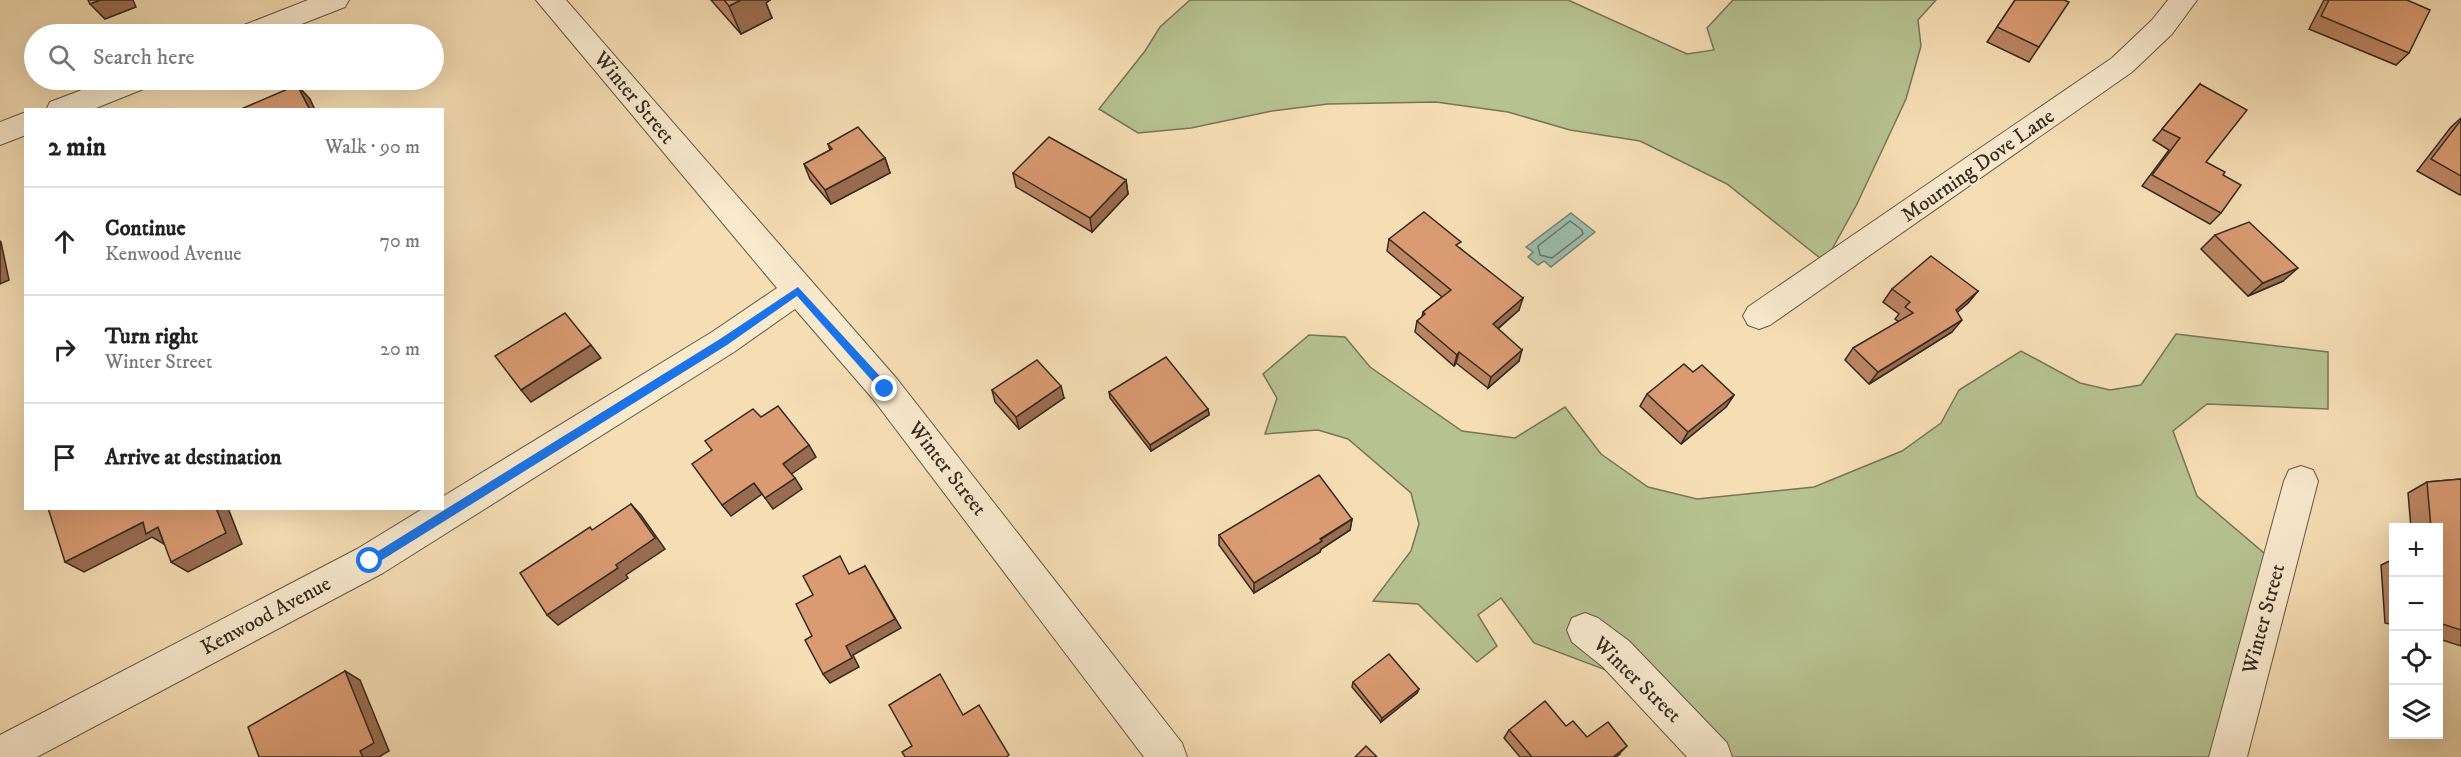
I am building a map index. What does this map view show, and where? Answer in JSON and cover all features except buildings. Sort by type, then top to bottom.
[{"type":"street","points":[[274,24],[335,0]]},
{"type":"street","name":"Winter Street","points":[[550,0],[798,291],[885,389],[1168,757]]},
{"type":"street","name":"Mourning Dove Lane","points":[[1759,316],[2122,65],[2162,27],[2183,0]]},
{"type":"street","points":[[65,108],[111,90]]},
{"type":"street","points":[[0,134],[24,124]]},
{"type":"street","name":"Kenwood Avenue","points":[[0,756],[370,561],[723,342],[798,291]]},
{"type":"street","name":"Winter Street","points":[[2228,757],[2301,481]]},
{"type":"street","name":"Winter Street","points":[[1585,630],[1617,654],[1713,757]]},
{"type":"green space","points":[[1190,0],[1568,0],[1687,54],[1714,50],[1707,28],[1733,0],[1936,0],[1918,20],[1921,46],[1906,99],[1857,204],[1825,262],[1727,184],[1640,141],[1570,130],[1508,112],[1436,102],[1328,104],[1272,111],[1191,128],[1138,133],[1099,109],[1145,51],[1160,27]]},
{"type":"green space","points":[[2176,334],[2328,352],[2328,409],[2207,404],[2173,431],[2197,496],[2284,570],[2230,757],[1692,757],[1638,682],[1534,643],[1501,598],[1478,615],[1497,646],[1477,662],[1418,604],[1373,601],[1411,551],[1419,524],[1411,493],[1348,439],[1318,430],[1265,434],[1277,398],[1263,374],[1309,335],[1345,337],[1370,367],[1462,431],[1515,438],[1565,407],[1601,454],[1648,487],[1697,499],[1814,487],[1902,451],[1941,423],[1959,390],[2021,351],[2080,383],[2110,390],[2141,385]]},
{"type":"water","points":[[1571,213],[1595,232],[1551,267],[1544,261],[1538,265],[1528,257],[1533,252],[1526,247]]},
{"type":"route","points":[[370,561],[723,342],[798,291],[885,389]]}]
